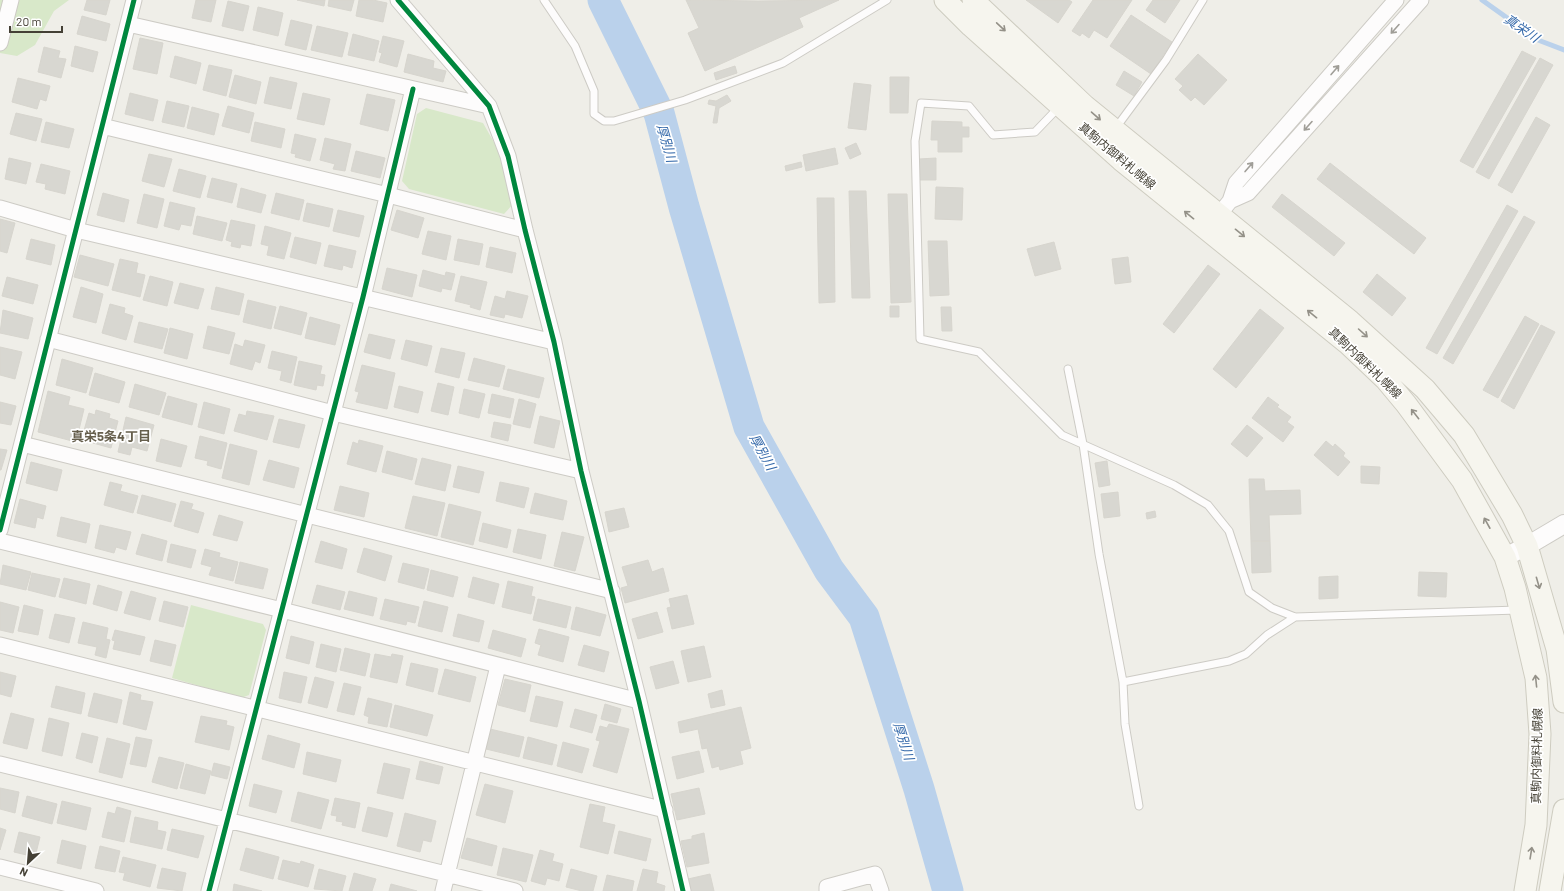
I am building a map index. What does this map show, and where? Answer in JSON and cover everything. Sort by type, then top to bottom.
[{"type":"main road","name":"真駒内御料札幌線","points":[[945,0],[971,26],[1121,160],[1219,215],[1386,380],[1426,429],[1462,480],[1505,557],[1520,610],[1536,678],[1540,734],[1536,825],[1525,891]]},
{"type":"main road","name":"真駒内御料札幌線","points":[[982,5],[1113,131],[1350,321],[1425,389],[1464,435],[1512,515],[1527,546],[1561,650],[1564,702]]},
{"type":"main road","points":[[1550,891],[1564,810]]},
{"type":"street","points":[[0,43],[11,0]]},
{"type":"street","points":[[0,530],[134,0]]},
{"type":"street","points":[[398,0],[489,106],[508,156],[525,230],[554,342],[581,471],[639,700],[683,891]]},
{"type":"street","points":[[1219,215],[1236,183],[1396,0]]},
{"type":"street","points":[[1219,215],[1248,193],[1421,0]]},
{"type":"street","points":[[128,24],[489,106]]},
{"type":"street","points":[[209,891],[363,297],[413,89]]},
{"type":"street","points":[[102,126],[388,195],[525,230]]},
{"type":"street","points":[[0,208],[76,230],[554,342]]},
{"type":"street","points":[[48,339],[333,412],[581,471]]},
{"type":"street","points":[[22,444],[306,516],[612,591]]},
{"type":"street","points":[[1505,557],[1564,524]]},
{"type":"street","points":[[0,541],[639,700]]},
{"type":"street","points":[[0,644],[665,810]]},
{"type":"street","points":[[442,891],[498,666]]},
{"type":"street","points":[[0,764],[228,819],[514,891]]},
{"type":"street","points":[[0,867],[96,891]]},
{"type":"street","points":[[827,891],[827,887],[875,874],[881,891]]},
{"type":"lane","points":[[544,0],[575,46],[594,91],[594,114],[604,121],[614,122],[685,100],[783,63],[887,0]]},
{"type":"lane","points":[[1113,131],[1166,60],[1203,0]]},
{"type":"lane","points":[[1059,106],[1035,132],[993,134],[969,106],[921,103],[916,141],[920,339],[979,352],[1062,435],[1174,485],[1208,505],[1229,531],[1249,592],[1272,608],[1295,617],[1520,610]]},
{"type":"lane","points":[[1068,369],[1083,444],[1099,554],[1123,682],[1125,724],[1139,806]]},
{"type":"lane","points":[[1123,682],[1229,661],[1246,654],[1267,635],[1295,617]]},
{"type":"green space","points":[[0,0],[69,0],[54,11],[35,45],[17,56],[0,53]]},
{"type":"green space","points":[[426,108],[483,123],[503,158],[514,203],[504,214],[409,189],[402,181],[417,114]]},
{"type":"green space","points":[[191,605],[263,624],[266,630],[249,695],[241,698],[172,678]]},
{"type":"building","points":[[87,0],[110,0],[106,15],[84,10]]},
{"type":"building","points":[[196,0],[216,0],[211,22],[192,18]]},
{"type":"building","points":[[297,0],[325,0],[324,6]]},
{"type":"building","points":[[329,0],[354,0],[351,11],[328,6]]},
{"type":"building","points":[[359,0],[373,0],[387,3],[383,22],[356,16]]},
{"type":"building","points":[[686,0],[839,0],[799,18],[803,27],[705,71],[688,33],[699,28]]},
{"type":"building","points":[[1026,0],[1069,0],[1072,2],[1058,23]]},
{"type":"building","points":[[1093,0],[1132,0],[1107,38],[1094,30],[1089,38],[1082,33],[1080,36],[1072,31]]},
{"type":"building","points":[[1153,0],[1180,0],[1165,23],[1146,10]]},
{"type":"building","points":[[228,1],[249,6],[243,31],[222,26]]},
{"type":"building","points":[[258,7],[283,13],[278,36],[253,30]]},
{"type":"building","points":[[1131,15],[1172,42],[1151,74],[1110,46]]},
{"type":"building","points":[[82,16],[110,24],[106,41],[77,34]]},
{"type":"building","points":[[291,20],[312,25],[306,50],[285,45]]},
{"type":"building","points":[[317,26],[348,33],[342,57],[311,50]]},
{"type":"building","points":[[353,34],[379,41],[374,61],[348,55]]},
{"type":"building","points":[[383,36],[404,41],[397,67],[379,62],[382,53],[379,52]]},
{"type":"building","points":[[140,38],[163,43],[157,74],[133,69]]},
{"type":"building","points":[[75,46],[98,52],[93,72],[71,66]]},
{"type":"building","points":[[44,47],[60,51],[58,58],[66,59],[61,78],[38,72]]},
{"type":"building","points":[[1522,51],[1536,58],[1473,168],[1460,161]]},
{"type":"building","points":[[408,54],[434,61],[433,68],[446,71],[443,82],[404,72]]},
{"type":"building","points":[[1198,54],[1227,80],[1204,105],[1195,97],[1191,101],[1179,90],[1183,86],[1175,79]]},
{"type":"building","points":[[175,56],[201,63],[196,84],[170,77]]},
{"type":"building","points":[[1540,58],[1553,65],[1489,179],[1476,172]]},
{"type":"building","points":[[209,65],[232,70],[226,96],[203,90]]},
{"type":"building","points":[[735,66],[737,73],[716,80],[714,73]]},
{"type":"building","points":[[1124,71],[1142,82],[1134,96],[1116,85]]},
{"type":"building","points":[[235,75],[261,82],[256,104],[229,97]]},
{"type":"building","points":[[270,77],[297,83],[291,109],[264,103]]},
{"type":"building","points":[[890,77],[909,77],[908,113],[890,113]]},
{"type":"building","points":[[18,78],[50,86],[46,101],[40,99],[37,109],[12,102]]},
{"type":"building","points":[[854,83],[871,85],[866,130],[848,128]]},
{"type":"building","points":[[130,93],[158,100],[153,121],[125,114]]},
{"type":"building","points":[[303,93],[330,99],[324,125],[297,119]]},
{"type":"building","points":[[367,94],[395,100],[388,131],[360,124]]},
{"type":"building","points":[[727,95],[731,101],[719,108],[717,123],[713,123],[716,106],[708,104],[709,100],[716,101]]},
{"type":"building","points":[[167,101],[189,106],[184,127],[162,122]]},
{"type":"building","points":[[228,106],[254,113],[249,133],[222,126]]},
{"type":"building","points":[[192,107],[219,114],[214,135],[187,128]]},
{"type":"building","points":[[16,113],[42,119],[36,141],[10,134]]},
{"type":"building","points":[[1536,117],[1550,125],[1512,193],[1498,185]]},
{"type":"building","points":[[932,121],[962,122],[962,127],[969,127],[969,137],[962,137],[962,152],[938,152],[938,140],[931,140]]},
{"type":"building","points":[[46,122],[74,129],[69,148],[41,142]]},
{"type":"building","points":[[255,122],[285,129],[281,148],[251,141]]},
{"type":"building","points":[[295,134],[316,139],[310,161],[295,157],[296,154],[291,153]]},
{"type":"building","points":[[325,138],[351,144],[345,171],[333,169],[335,164],[320,160]]},
{"type":"building","points":[[856,143],[861,154],[850,159],[845,148]]},
{"type":"building","points":[[835,148],[838,164],[806,171],[803,155]]},
{"type":"building","points":[[356,151],[385,158],[380,178],[351,171]]},
{"type":"building","points":[[149,154],[172,159],[164,187],[142,181]]},
{"type":"building","points":[[9,158],[31,163],[26,184],[5,179]]},
{"type":"building","points":[[936,158],[936,180],[919,180],[919,159]]},
{"type":"building","points":[[801,162],[802,167],[786,171],[785,166]]},
{"type":"building","points":[[1330,163],[1426,238],[1414,254],[1317,179]]},
{"type":"building","points":[[41,164],[70,171],[65,194],[45,189],[46,184],[36,182]]},
{"type":"building","points":[[179,169],[206,176],[200,198],[173,191]]},
{"type":"building","points":[[212,178],[237,184],[232,203],[207,197]]},
{"type":"building","points":[[936,187],[963,188],[962,220],[935,219]]},
{"type":"building","points":[[241,188],[266,195],[261,213],[237,207]]},
{"type":"building","points":[[849,191],[866,191],[870,298],[852,298]]},
{"type":"building","points":[[103,193],[129,200],[124,222],[97,215]]},
{"type":"building","points":[[276,193],[304,200],[299,220],[271,213]]},
{"type":"building","points":[[144,194],[164,199],[157,228],[137,223]]},
{"type":"building","points":[[888,194],[907,194],[911,302],[891,303]]},
{"type":"building","points":[[1282,194],[1345,243],[1334,256],[1272,207]]},
{"type":"building","points":[[817,198],[834,198],[835,302],[819,303]]},
{"type":"building","points":[[170,202],[195,208],[191,226],[181,224],[179,230],[164,226]]},
{"type":"building","points":[[307,203],[333,209],[329,227],[303,221]]},
{"type":"building","points":[[1507,205],[1518,211],[1437,354],[1426,348]]},
{"type":"building","points":[[338,210],[364,216],[359,237],[333,231]]},
{"type":"building","points":[[397,210],[424,218],[418,238],[391,230]]},
{"type":"building","points":[[197,216],[227,223],[222,241],[193,234]]},
{"type":"building","points":[[1524,216],[1535,222],[1453,364],[1443,358]]},
{"type":"building","points":[[0,219],[15,223],[7,253],[0,251]]},
{"type":"building","points":[[231,220],[255,225],[251,246],[241,244],[240,248],[231,246],[232,242],[226,240]]},
{"type":"building","points":[[265,226],[291,233],[284,259],[267,255],[269,246],[261,244]]},
{"type":"building","points":[[428,231],[451,236],[446,260],[422,254]]},
{"type":"building","points":[[295,237],[321,243],[316,264],[290,257]]},
{"type":"building","points":[[31,239],[55,245],[51,265],[26,259]]},
{"type":"building","points":[[458,239],[483,244],[479,265],[454,260]]},
{"type":"building","points":[[928,241],[947,241],[949,295],[930,296]]},
{"type":"building","points":[[1054,242],[1061,269],[1035,276],[1027,249]]},
{"type":"building","points":[[329,245],[356,251],[352,268],[343,265],[342,270],[324,266]]},
{"type":"building","points":[[490,247],[516,253],[512,273],[486,267]]},
{"type":"building","points":[[80,255],[114,264],[108,286],[74,277]]},
{"type":"building","points":[[1128,257],[1131,282],[1115,284],[1112,259]]},
{"type":"building","points":[[120,259],[138,263],[136,273],[145,275],[140,297],[112,290]]},
{"type":"building","points":[[1208,265],[1220,274],[1174,333],[1163,324]]},
{"type":"building","points":[[387,268],[417,275],[412,297],[382,289]]},
{"type":"building","points":[[423,270],[445,276],[446,272],[455,274],[451,290],[442,288],[441,292],[419,286]]},
{"type":"building","points":[[1377,274],[1406,298],[1392,316],[1363,292]]},
{"type":"building","points":[[150,276],[173,282],[167,306],[143,300]]},
{"type":"building","points":[[461,276],[487,282],[480,310],[470,307],[471,305],[455,301]]},
{"type":"building","points":[[7,277],[38,285],[33,304],[2,296]]},
{"type":"building","points":[[180,283],[204,289],[198,309],[174,303]]},
{"type":"building","points":[[81,287],[103,294],[96,323],[73,317]]},
{"type":"building","points":[[216,287],[244,294],[239,315],[211,309]]},
{"type":"building","points":[[507,291],[528,296],[522,318],[505,314],[504,318],[490,315],[495,296],[505,299]]},
{"type":"building","points":[[248,300],[276,307],[271,329],[243,322]]},
{"type":"building","points":[[110,304],[125,308],[124,313],[133,316],[126,340],[102,333]]},
{"type":"building","points":[[280,306],[307,313],[301,335],[274,328]]},
{"type":"building","points":[[890,306],[899,306],[899,317],[890,317]]},
{"type":"building","points":[[941,307],[951,307],[952,331],[942,331]]},
{"type":"building","points":[[1260,309],[1284,328],[1236,388],[1213,369]]},
{"type":"building","points":[[3,310],[33,318],[28,339],[0,333]]},
{"type":"building","points":[[1525,316],[1539,324],[1498,398],[1483,390]]},
{"type":"building","points":[[310,317],[340,325],[335,345],[305,338]]},
{"type":"building","points":[[139,322],[168,329],[162,349],[134,342]]},
{"type":"building","points":[[1541,325],[1555,332],[1514,409],[1501,401]]},
{"type":"building","points":[[208,326],[235,333],[229,354],[203,348]]},
{"type":"building","points":[[170,328],[193,334],[187,359],[164,353]]},
{"type":"building","points":[[369,334],[395,340],[390,359],[364,352]]},
{"type":"building","points":[[245,340],[265,345],[260,363],[255,361],[252,370],[230,364],[235,344],[243,347]]},
{"type":"building","points":[[406,340],[432,346],[427,366],[401,359]]},
{"type":"building","points":[[0,347],[22,352],[15,379],[0,375]]},
{"type":"building","points":[[441,348],[465,353],[459,378],[435,372]]},
{"type":"building","points":[[272,351],[297,357],[291,383],[280,380],[282,371],[268,368]]},
{"type":"building","points":[[474,358],[505,366],[499,387],[468,380]]},
{"type":"building","points":[[62,359],[93,368],[86,393],[56,385]]},
{"type":"building","points":[[299,361],[322,366],[320,374],[325,375],[323,386],[317,385],[316,390],[294,385]]},
{"type":"building","points":[[362,365],[395,373],[387,409],[356,402],[359,392],[355,391]]},
{"type":"building","points":[[508,369],[544,378],[539,398],[503,389]]},
{"type":"building","points":[[95,373],[125,382],[119,403],[89,395]]},
{"type":"building","points":[[438,383],[454,387],[448,415],[431,411]]},
{"type":"building","points":[[135,384],[166,393],[159,415],[129,407]]},
{"type":"building","points":[[399,386],[423,392],[418,413],[394,407]]},
{"type":"building","points":[[464,389],[485,394],[479,418],[459,413]]},
{"type":"building","points":[[48,391],[70,397],[68,405],[84,409],[76,442],[38,432]]},
{"type":"building","points":[[492,394],[514,399],[510,418],[488,413]]},
{"type":"building","points":[[168,396],[197,404],[192,425],[162,417]]},
{"type":"building","points":[[1268,397],[1279,405],[1277,407],[1291,417],[1287,422],[1294,427],[1283,442],[1252,418]]},
{"type":"building","points":[[519,399],[536,404],[530,428],[513,424]]},
{"type":"building","points":[[0,402],[16,406],[11,425],[0,423]]},
{"type":"building","points":[[204,402],[230,409],[224,434],[198,427]]},
{"type":"building","points":[[96,410],[110,414],[109,418],[118,421],[111,448],[93,443],[95,437],[83,434],[89,413],[95,415]]},
{"type":"building","points":[[247,411],[274,416],[267,440],[234,431],[239,414],[246,416]]},
{"type":"building","points":[[540,416],[560,421],[554,448],[534,443]]},
{"type":"building","points":[[126,417],[154,425],[147,451],[132,447],[130,455],[118,452]]},
{"type":"building","points":[[279,419],[305,425],[299,448],[273,442]]},
{"type":"building","points":[[494,422],[511,425],[508,441],[491,437]]},
{"type":"building","points":[[1247,425],[1263,438],[1247,457],[1231,444]]},
{"type":"building","points":[[200,436],[227,443],[221,469],[207,465],[208,461],[195,458]]},
{"type":"building","points":[[161,439],[187,446],[181,467],[156,461]]},
{"type":"building","points":[[359,440],[383,446],[376,472],[347,464],[353,442],[358,444]]},
{"type":"building","points":[[1326,441],[1333,447],[1335,444],[1345,453],[1343,456],[1350,462],[1338,476],[1314,455]]},
{"type":"building","points":[[230,444],[257,451],[249,485],[222,478]]},
{"type":"building","points":[[0,449],[7,450],[1,470],[0,470]]},
{"type":"building","points":[[387,451],[417,459],[412,480],[382,472]]},
{"type":"building","points":[[422,458],[451,465],[445,491],[415,484]]},
{"type":"building","points":[[269,460],[299,468],[294,488],[263,480]]},
{"type":"building","points":[[1107,461],[1110,485],[1099,487],[1095,463]]},
{"type":"building","points":[[31,462],[62,470],[57,491],[26,483]]},
{"type":"building","points":[[458,466],[484,472],[479,493],[453,487]]},
{"type":"building","points":[[1361,466],[1380,467],[1379,484],[1361,483]]},
{"type":"building","points":[[1249,479],[1264,479],[1265,491],[1300,490],[1301,514],[1269,515],[1270,541],[1251,541]]},
{"type":"building","points":[[110,482],[122,485],[120,491],[138,496],[133,513],[104,505]]},
{"type":"building","points":[[500,482],[529,488],[524,508],[496,501]]},
{"type":"building","points":[[340,486],[369,493],[364,517],[334,510]]},
{"type":"building","points":[[1118,492],[1120,516],[1104,518],[1101,494]]},
{"type":"building","points":[[535,493],[567,501],[563,520],[530,513]]},
{"type":"building","points":[[142,495],[176,504],[171,522],[137,513]]},
{"type":"building","points":[[413,496],[445,503],[437,536],[405,528]]},
{"type":"building","points":[[20,499],[46,506],[43,519],[37,517],[35,528],[14,523]]},
{"type":"building","points":[[181,501],[193,504],[191,509],[204,513],[198,533],[174,526]]},
{"type":"building","points":[[449,504],[481,512],[473,545],[441,537]]},
{"type":"building","points":[[624,508],[629,527],[609,532],[605,512]]},
{"type":"building","points":[[1155,511],[1156,517],[1147,519],[1146,513]]},
{"type":"building","points":[[219,515],[243,522],[237,541],[213,535]]},
{"type":"building","points":[[61,517],[90,524],[86,543],[57,536]]},
{"type":"building","points":[[483,523],[511,530],[507,548],[479,541]]},
{"type":"building","points":[[100,525],[131,532],[126,550],[116,547],[114,553],[95,548]]},
{"type":"building","points":[[518,529],[546,535],[541,559],[513,552]]},
{"type":"building","points":[[562,532],[584,537],[575,571],[554,566]]},
{"type":"building","points":[[142,534],[167,541],[162,561],[136,554]]},
{"type":"building","points":[[321,541],[347,549],[342,569],[315,562]]},
{"type":"building","points":[[1251,541],[1270,541],[1271,572],[1252,573]]},
{"type":"building","points":[[171,544],[196,550],[191,568],[167,562]]},
{"type":"building","points":[[364,548],[392,556],[385,581],[357,572]]},
{"type":"building","points":[[205,549],[220,553],[219,557],[238,562],[233,581],[209,575],[212,567],[201,564]]},
{"type":"building","points":[[648,560],[652,572],[663,568],[669,591],[625,603],[621,588],[628,586],[622,567]]},
{"type":"building","points":[[240,562],[268,569],[263,589],[235,583]]},
{"type":"building","points":[[403,563],[429,569],[424,589],[398,582]]},
{"type":"building","points":[[3,565],[31,572],[26,590],[0,584]]},
{"type":"building","points":[[431,570],[458,577],[453,597],[427,590]]},
{"type":"building","points":[[1419,572],[1447,573],[1446,597],[1418,596]]},
{"type":"building","points":[[32,573],[60,579],[55,597],[28,590]]},
{"type":"building","points":[[1338,576],[1338,598],[1319,599],[1319,577]]},
{"type":"building","points":[[473,577],[499,584],[494,604],[468,597]]},
{"type":"building","points":[[64,578],[90,584],[86,604],[59,597]]},
{"type":"building","points":[[508,581],[533,587],[531,596],[535,597],[531,614],[502,607]]},
{"type":"building","points":[[98,585],[122,592],[117,611],[93,604]]},
{"type":"building","points":[[317,585],[345,592],[340,610],[312,603]]},
{"type":"building","points":[[131,591],[156,598],[150,620],[124,613]]},
{"type":"building","points":[[349,591],[377,598],[373,616],[344,609]]},
{"type":"building","points":[[687,595],[694,624],[672,629],[667,608],[671,607],[669,599]]},
{"type":"building","points":[[385,599],[419,607],[415,623],[407,621],[406,625],[380,619]]},
{"type":"building","points":[[538,599],[571,607],[566,628],[533,620]]},
{"type":"building","points":[[164,601],[188,607],[183,627],[159,621]]},
{"type":"building","points":[[424,601],[448,607],[442,632],[418,626]]},
{"type":"building","points":[[0,602],[19,607],[13,633],[0,630]]},
{"type":"building","points":[[24,605],[43,610],[38,635],[18,631]]},
{"type":"building","points":[[576,607],[606,615],[600,636],[571,629]]},
{"type":"building","points":[[657,612],[663,632],[638,639],[632,619]]},
{"type":"building","points":[[55,614],[75,618],[69,643],[49,638]]},
{"type":"building","points":[[458,614],[484,621],[479,642],[453,636]]},
{"type":"building","points":[[83,622],[108,628],[106,639],[110,640],[106,658],[95,655],[97,647],[78,643]]},
{"type":"building","points":[[539,629],[569,637],[563,662],[538,655],[541,645],[535,643]]},
{"type":"building","points":[[115,630],[145,637],[140,655],[113,649],[115,641],[112,640]]},
{"type":"building","points":[[493,630],[526,639],[521,657],[488,648]]},
{"type":"building","points":[[291,636],[314,642],[309,664],[286,658]]},
{"type":"building","points":[[155,640],[176,645],[171,666],[150,661]]},
{"type":"building","points":[[321,644],[341,649],[336,672],[316,667]]},
{"type":"building","points":[[584,645],[609,652],[604,672],[578,665]]},
{"type":"building","points":[[704,646],[711,677],[688,682],[681,651]]},
{"type":"building","points":[[345,648],[370,654],[365,676],[340,670]]},
{"type":"building","points":[[375,654],[391,657],[392,654],[403,656],[397,683],[370,677]]},
{"type":"building","points":[[673,661],[679,683],[656,689],[650,667]]},
{"type":"building","points":[[411,663],[438,669],[433,692],[406,685]]},
{"type":"building","points":[[445,669],[476,677],[470,702],[438,694]]},
{"type":"building","points":[[0,672],[16,676],[11,697],[0,694]]},
{"type":"building","points":[[284,672],[307,677],[301,703],[279,698]]},
{"type":"building","points":[[315,677],[334,682],[327,708],[308,703]]},
{"type":"building","points":[[505,679],[531,685],[525,712],[498,705]]},
{"type":"building","points":[[344,683],[361,687],[354,715],[337,711]]},
{"type":"building","points":[[56,686],[85,693],[81,714],[51,707]]},
{"type":"building","points":[[722,690],[725,705],[711,708],[708,694]]},
{"type":"building","points":[[130,692],[141,695],[140,700],[153,702],[146,730],[123,724]]},
{"type":"building","points":[[94,693],[122,700],[117,723],[88,716]]},
{"type":"building","points":[[536,696],[563,702],[557,727],[530,721]]},
{"type":"building","points":[[368,698],[392,704],[387,727],[368,723],[369,717],[364,715]]},
{"type":"building","points":[[605,704],[621,709],[617,723],[601,719]]},
{"type":"building","points":[[395,705],[433,715],[427,736],[390,727]]},
{"type":"building","points":[[741,707],[751,748],[740,751],[743,764],[720,770],[719,766],[712,768],[707,748],[702,749],[698,729],[680,733],[678,722]]},
{"type":"building","points":[[575,709],[597,715],[592,733],[570,727]]},
{"type":"building","points":[[11,713],[34,719],[27,749],[3,743]]},
{"type":"building","points":[[201,716],[227,721],[226,725],[234,727],[229,750],[195,742]]},
{"type":"building","points":[[49,718],[69,723],[62,756],[42,751]]},
{"type":"building","points":[[609,724],[629,729],[617,773],[593,766],[600,741],[596,740],[600,726],[607,728]]},
{"type":"building","points":[[490,729],[524,737],[519,757],[486,749]]},
{"type":"building","points":[[82,733],[98,737],[92,763],[76,758]]},
{"type":"building","points":[[268,735],[300,744],[294,768],[262,759]]},
{"type":"building","points":[[136,737],[152,740],[146,767],[130,764]]},
{"type":"building","points":[[528,737],[557,745],[552,765],[523,758]]},
{"type":"building","points":[[107,738],[130,744],[122,778],[99,772]]},
{"type":"building","points":[[563,742],[589,749],[582,773],[557,766]]},
{"type":"building","points":[[699,751],[704,772],[677,779],[672,757]]},
{"type":"building","points":[[307,752],[341,760],[336,782],[303,774]]},
{"type":"building","points":[[159,757],[184,763],[177,789],[152,782]]},
{"type":"building","points":[[420,761],[443,767],[439,784],[416,779]]},
{"type":"building","points":[[214,763],[230,767],[227,779],[211,775]]},
{"type":"building","points":[[384,763],[410,769],[403,799],[377,793]]},
{"type":"building","points":[[186,764],[211,771],[205,794],[180,788]]},
{"type":"building","points":[[254,784],[282,791],[276,813],[249,806]]},
{"type":"building","points":[[485,784],[513,791],[505,823],[476,815]]},
{"type":"building","points":[[0,788],[19,792],[15,813],[0,809]]},
{"type":"building","points":[[699,788],[705,814],[677,820],[671,794]]},
{"type":"building","points":[[298,792],[329,800],[321,829],[291,821]]},
{"type":"building","points":[[27,796],[57,804],[52,824],[22,816]]},
{"type":"building","points":[[335,798],[360,803],[355,828],[342,825],[343,822],[336,821],[337,816],[331,815]]},
{"type":"building","points":[[62,801],[91,808],[86,830],[57,823]]},
{"type":"building","points":[[590,804],[605,807],[602,822],[615,825],[608,854],[580,847]]},
{"type":"building","points":[[117,807],[131,811],[124,842],[102,837],[108,812],[115,814]]},
{"type":"building","points":[[368,807],[393,813],[387,837],[362,831]]},
{"type":"building","points":[[405,813],[436,821],[431,842],[423,840],[420,852],[397,846]]},
{"type":"building","points":[[135,817],[158,822],[157,830],[166,832],[162,849],[130,842]]},
{"type":"building","points":[[0,828],[6,830],[0,850]]},
{"type":"building","points":[[172,829],[204,836],[198,858],[167,850]]},
{"type":"building","points":[[619,831],[651,839],[646,861],[614,853]]},
{"type":"building","points":[[19,832],[40,837],[35,857],[14,852]]},
{"type":"building","points":[[704,833],[709,863],[687,867],[681,841],[692,839],[692,836]]},
{"type":"building","points":[[467,838],[497,846],[492,866],[461,858]]},
{"type":"building","points":[[62,840],[86,846],[81,869],[57,863]]},
{"type":"building","points":[[100,846],[120,851],[115,872],[95,868]]},
{"type":"building","points":[[246,848],[279,857],[273,879],[240,870]]},
{"type":"building","points":[[503,848],[533,855],[526,882],[497,875]]},
{"type":"building","points":[[540,850],[554,854],[552,861],[563,864],[559,881],[547,878],[545,885],[531,881]]},
{"type":"building","points":[[123,857],[156,865],[150,887],[123,880],[125,873],[119,872]]},
{"type":"building","points":[[283,860],[300,864],[301,861],[314,865],[308,887],[278,879]]},
{"type":"building","points":[[162,868],[186,873],[182,891],[157,888]]},
{"type":"building","points":[[319,869],[346,876],[342,891],[314,889]]},
{"type":"building","points":[[571,869],[597,876],[593,891],[582,891],[566,887]]},
{"type":"building","points":[[643,869],[658,872],[656,883],[665,886],[664,891],[637,891]]},
{"type":"building","points":[[354,873],[376,879],[372,891],[349,891]]},
{"type":"building","points":[[710,874],[714,891],[691,891],[688,879]]},
{"type":"building","points":[[607,875],[634,881],[632,891],[603,891]]},
{"type":"building","points":[[234,884],[262,891],[233,891]]},
{"type":"building","points":[[391,884],[417,891],[389,891]]},
{"type":"waterway","name":"厚別川","points":[[603,0],[659,113],[684,207],[749,427],[829,570],[864,617],[919,789],[948,891]]},
{"type":"waterway","name":"真栄川","points":[[1482,0],[1538,40],[1564,50]]},
{"type":"cycle path","points":[[0,530],[134,0]]},
{"type":"cycle path","points":[[398,0],[489,106],[508,156],[525,230],[554,342],[581,471],[639,701],[683,891]]},
{"type":"cycle path","points":[[209,891],[363,297],[413,89]]},
{"type":"district","name":"真栄5条4丁目","points":[[111,436]]}]
